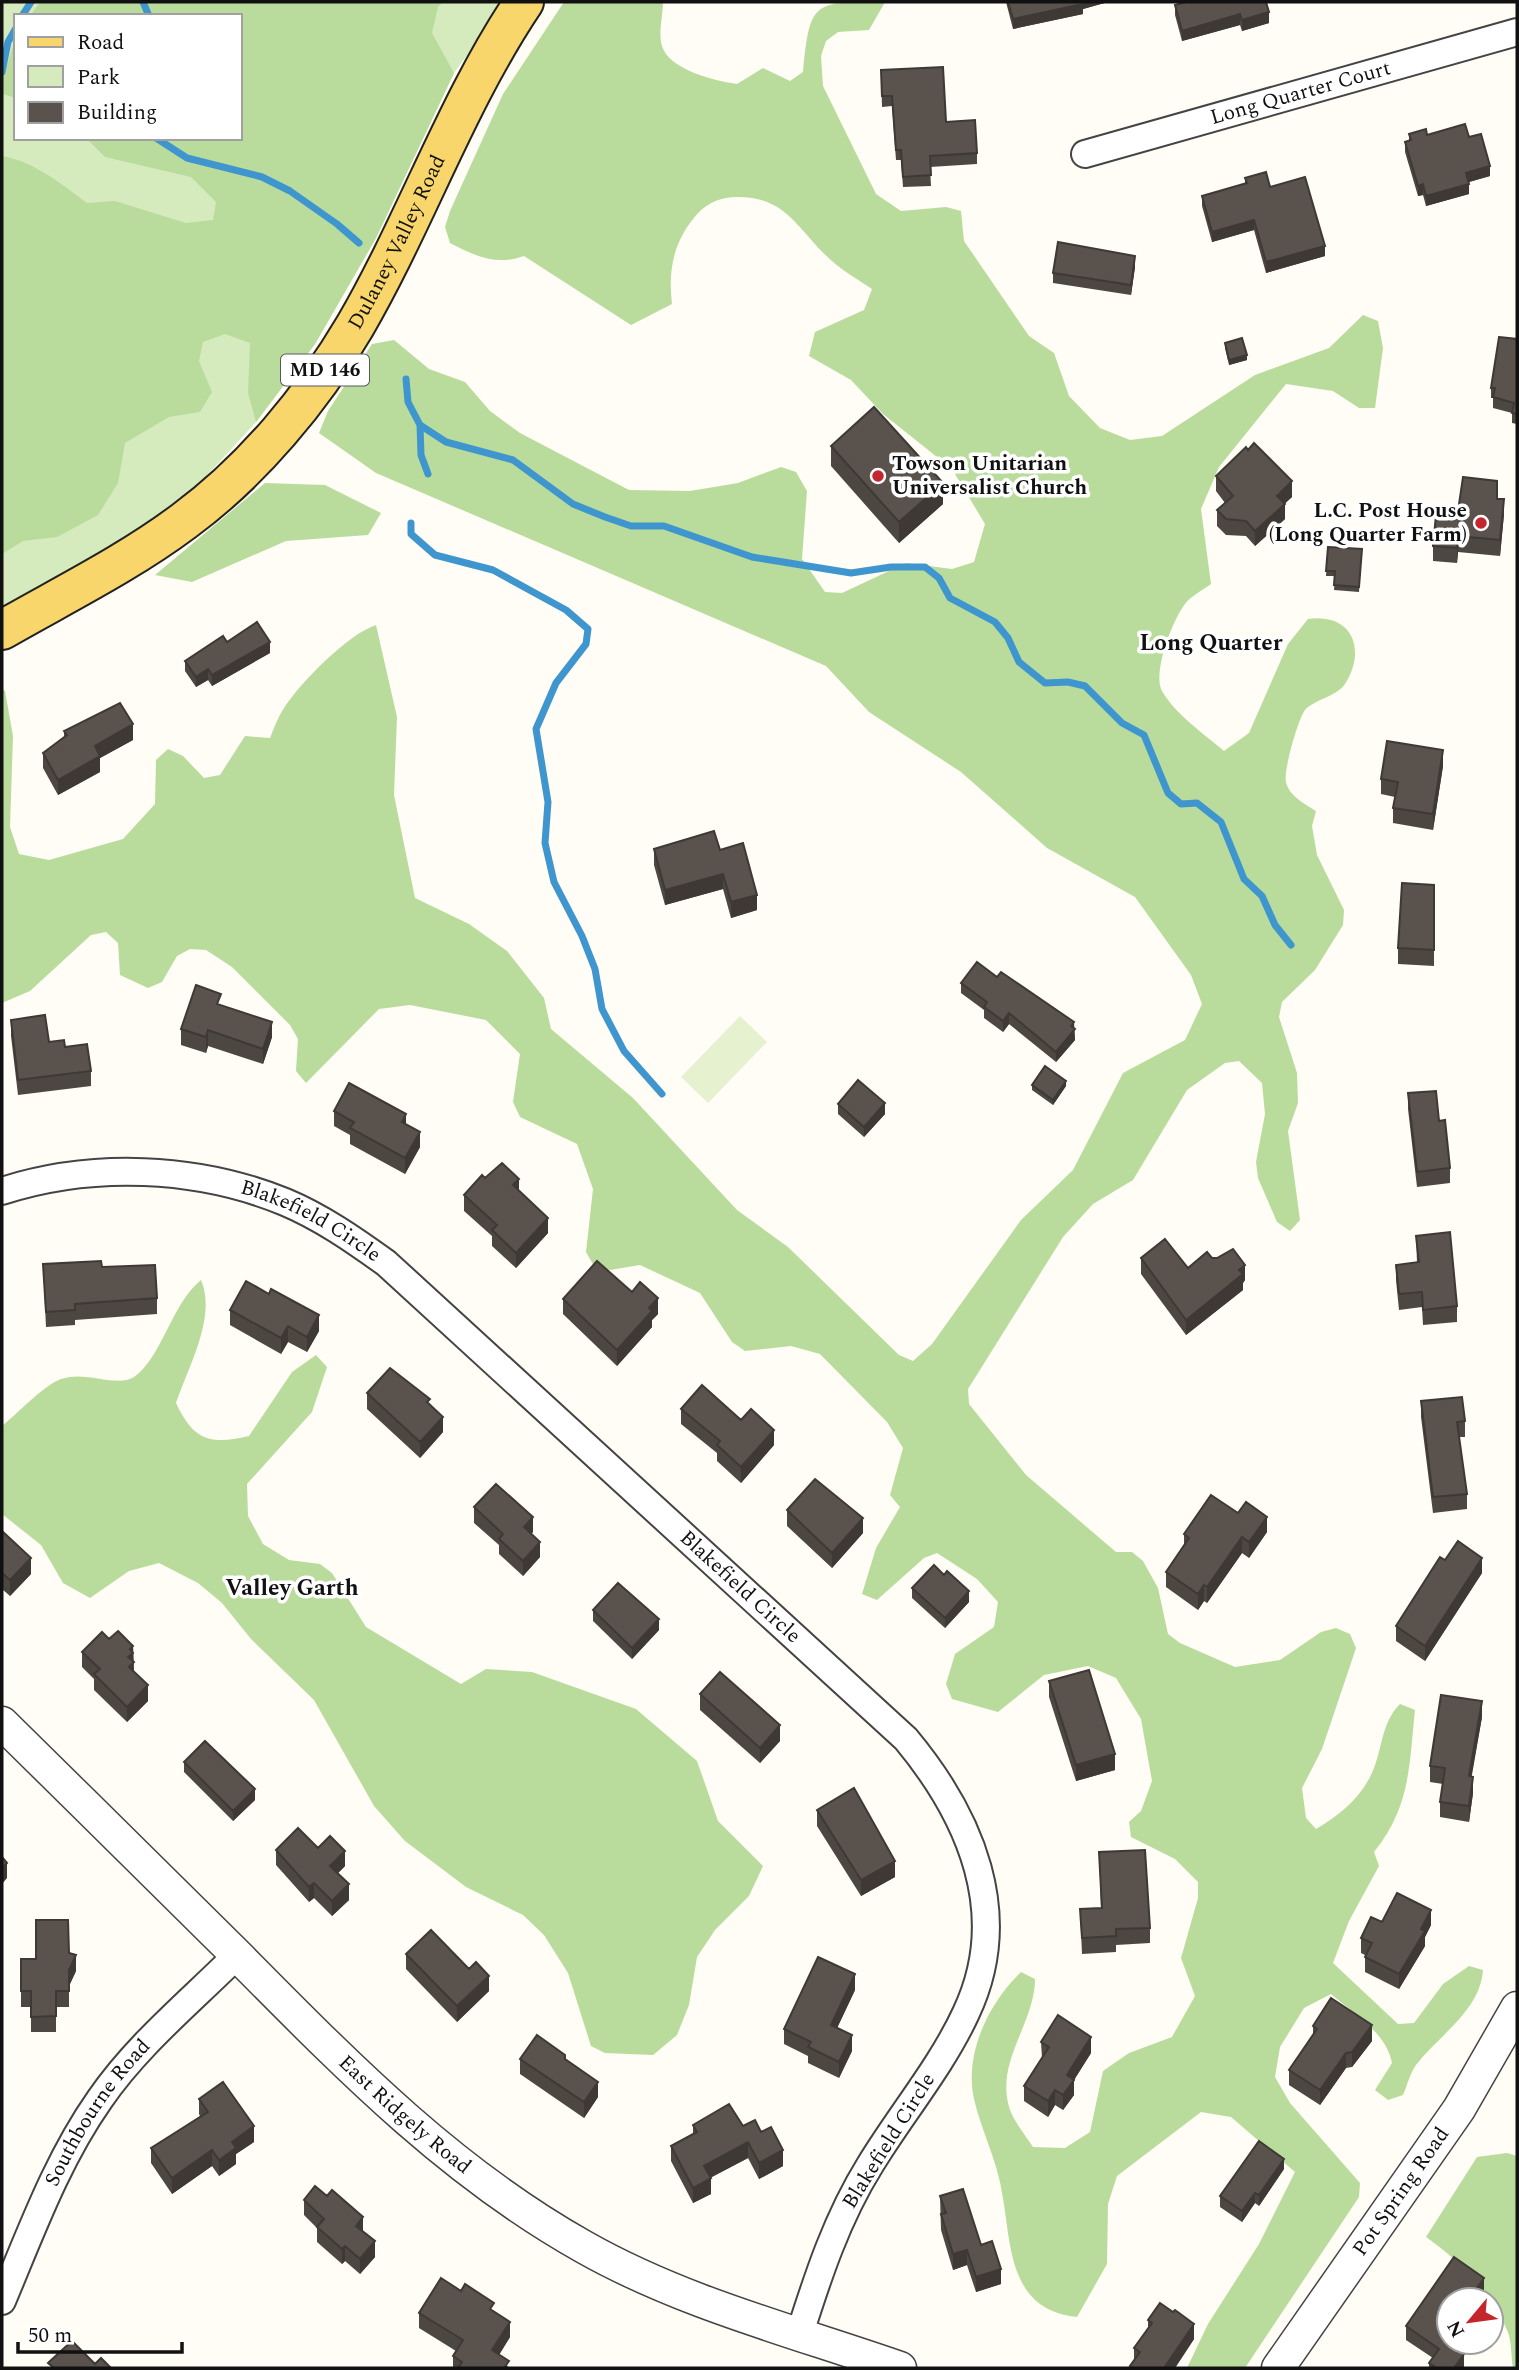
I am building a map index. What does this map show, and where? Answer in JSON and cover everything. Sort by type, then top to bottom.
[{"type":"main road","name":"Dulaney Valley Road","points":[[2,630],[129,558],[185,521],[233,480],[274,436],[354,328],[462,111],[504,31],[524,2]]},
{"type":"street","name":"Long Quarter Court","points":[[1085,154],[1517,32]]},
{"type":"street","name":"Blakefield Circle","points":[[2,1191],[35,1180],[98,1172],[163,1173],[226,1183],[274,1198],[343,1232],[386,1263],[885,1721],[937,1778],[961,1818],[977,1859],[984,1903],[985,1942],[977,1978],[968,2010],[949,2045],[852,2195],[829,2245],[799,2336]]},
{"type":"street","name":"East Ridgely Road","points":[[2,1723],[408,2123],[512,2203],[587,2249],[648,2280],[799,2336],[900,2368]]},
{"type":"street","name":"Southbourne Road","points":[[2,2301],[71,2142],[102,2096],[144,2047],[237,1955]]},
{"type":"street","name":"Pot Spring Road","points":[[1278,2368],[1459,2109],[1517,2008]]},
{"type":"green space","points":[[2,2],[506,2],[454,73],[376,238],[315,344],[256,422],[176,509],[2,613]]},
{"type":"green space","points":[[40,2],[443,2],[438,7],[432,33],[454,73],[376,238],[315,344],[256,422],[248,393],[250,343],[225,334],[203,342],[199,361],[212,392],[200,412],[169,417],[125,443],[118,483],[98,515],[57,537],[23,541],[2,554],[2,156],[36,168],[87,203],[115,201],[186,223],[213,220],[216,202],[191,177],[105,157],[88,140],[242,140],[242,14],[31,14]]},
{"type":"green space","points":[[564,2],[663,2],[660,36],[666,54],[674,62],[694,73],[737,84],[763,68],[790,81],[803,72],[813,18],[829,5],[885,2],[869,30],[838,32],[826,41],[821,56],[823,86],[876,194],[901,211],[946,207],[961,211],[964,241],[1029,336],[1054,353],[1069,396],[1100,428],[1130,440],[1162,436],[1255,375],[1329,348],[1363,315],[1378,321],[1383,348],[1375,408],[1359,408],[1333,391],[1286,384],[1219,467],[1201,509],[1211,584],[1190,598],[1180,611],[1165,646],[1160,672],[1162,691],[1168,700],[1190,723],[1224,751],[1249,733],[1288,644],[1308,619],[1335,622],[1345,628],[1355,646],[1352,671],[1345,684],[1336,692],[1309,706],[1302,715],[1286,776],[1288,787],[1294,795],[1316,811],[1312,826],[1317,855],[1344,910],[1343,925],[1315,970],[1282,1002],[1279,1017],[1297,1073],[1298,1103],[1288,1131],[1300,1220],[1290,1231],[1277,1222],[1258,1178],[1256,1162],[1265,1114],[1262,1083],[1239,1061],[1225,1063],[1187,1090],[1133,1180],[1093,1204],[1063,1237],[968,1389],[969,1404],[1026,1475],[1116,1552],[1132,1552],[1143,1561],[1158,1588],[1168,1634],[1180,1643],[1235,1667],[1280,1660],[1321,1632],[1336,1628],[1350,1634],[1356,1648],[1322,1749],[1302,1788],[1306,1818],[1316,1829],[1347,1807],[1366,1784],[1375,1766],[1385,1729],[1400,1704],[1415,1710],[1409,1767],[1402,1801],[1386,1835],[1374,1852],[1379,1866],[1349,1921],[1333,1963],[1398,2024],[1414,2023],[1443,1984],[1469,1966],[1483,1970],[1480,1985],[1467,2010],[1416,2065],[1403,2095],[1388,2100],[1375,2090],[1392,2063],[1389,2052],[1368,2024],[1331,1994],[1304,2008],[1280,2047],[1275,2077],[1290,2103],[1360,2183],[1359,2197],[1245,2368],[1187,2368],[1208,2324],[1259,2244],[1295,2172],[1231,2117],[1201,2112],[1117,2176],[1108,2204],[1107,2264],[1077,2317],[1053,2311],[1035,2300],[1023,2285],[1015,2266],[999,2178],[976,2108],[972,2086],[974,2054],[984,2023],[1010,1983],[1021,1972],[1035,1979],[1029,2012],[1007,2076],[1006,2092],[1010,2110],[1033,2147],[1065,2148],[1090,2132],[1103,2071],[1129,2053],[1172,2037],[1195,1996],[1181,1958],[1198,1898],[1198,1882],[1175,1859],[1131,1837],[1129,1822],[1141,1811],[1152,1781],[1141,1719],[1116,1678],[1088,1666],[1044,1675],[998,1712],[952,1699],[946,1684],[955,1654],[994,1627],[998,1602],[977,1579],[937,1553],[924,1558],[877,1600],[862,1594],[876,1548],[900,1507],[890,1495],[903,1448],[887,1422],[820,1354],[791,1346],[745,1351],[732,1342],[700,1293],[640,1265],[610,1270],[594,1266],[586,1252],[593,1189],[577,1144],[520,1117],[513,1102],[520,1054],[486,1020],[410,1005],[379,1009],[306,1083],[296,1071],[298,1039],[290,1025],[232,967],[206,950],[190,949],[177,956],[162,982],[148,988],[120,975],[118,943],[106,932],[91,935],[30,991],[2,1003],[2,689],[5,691],[13,736],[10,827],[19,854],[49,860],[123,839],[155,804],[156,760],[168,749],[183,756],[204,778],[220,775],[245,736],[270,738],[284,708],[313,673],[352,638],[376,625],[397,717],[394,795],[415,898],[469,924],[507,951],[544,998],[551,1029],[633,1098],[737,1210],[788,1247],[899,1355],[913,1361],[932,1344],[1021,1220],[1073,1170],[1123,1073],[1185,1040],[1202,1004],[1191,975],[1135,897],[1047,848],[961,772],[869,712],[826,666],[376,473],[319,433],[328,411],[372,344],[394,340],[429,369],[465,382],[490,411],[520,433],[629,490],[690,491],[738,483],[781,467],[796,472],[807,491],[802,559],[825,592],[842,593],[906,563],[952,569],[974,562],[985,524],[952,469],[883,414],[851,380],[809,356],[815,332],[864,310],[872,289],[832,261],[779,208],[752,198],[734,197],[706,206],[686,229],[677,248],[671,281],[672,304],[631,325],[524,256],[495,260],[450,243],[445,227],[450,211],[503,94]]},
{"type":"green space","points":[[14,43],[14,97],[3,94],[2,82]]},
{"type":"green space","points":[[265,483],[325,485],[381,513],[368,535],[286,541],[192,582],[155,575]]},
{"type":"green space","points":[[740,1016],[767,1042],[708,1103],[681,1077]]},
{"type":"green space","points":[[201,1280],[206,1310],[203,1326],[176,1403],[197,1433],[214,1440],[249,1436],[292,1372],[316,1355],[327,1367],[312,1412],[247,1484],[248,1516],[263,1544],[289,1560],[320,1564],[332,1573],[366,1627],[461,1684],[486,1669],[532,1672],[636,1709],[697,1761],[718,1821],[763,1866],[749,1896],[715,1930],[697,1957],[689,2005],[677,2035],[653,2055],[605,2053],[591,2046],[568,1973],[544,1935],[523,1915],[466,1887],[405,1841],[374,1806],[314,1700],[251,1639],[222,1603],[198,1583],[159,1563],[129,1571],[90,1598],[63,1583],[41,1545],[2,1514],[2,1426],[39,1393],[61,1379],[80,1376],[119,1381],[134,1377],[152,1357],[182,1302]]},
{"type":"green space","points":[[1507,2153],[1517,2156],[1517,2368],[1513,2368],[1511,2344],[1505,2326],[1505,2286],[1479,2286],[1451,2256],[1426,2237],[1477,2157]]},
{"type":"building","points":[[1008,2],[1083,2],[1083,4],[1013,19]]},
{"type":"building","points":[[1186,2],[1266,2],[1269,12],[1242,20],[1240,14],[1182,31],[1175,5]]},
{"type":"building","points":[[943,67],[946,122],[975,120],[977,153],[930,156],[931,175],[903,177],[901,150],[896,150],[892,96],[882,96],[881,70]]},
{"type":"building","points":[[1465,124],[1469,137],[1481,134],[1490,166],[1466,173],[1469,184],[1426,196],[1423,184],[1418,186],[1405,142],[1411,140],[1409,134],[1426,129],[1427,135]]},
{"type":"building","points":[[1266,172],[1270,187],[1305,177],[1325,246],[1266,262],[1254,220],[1212,232],[1202,196],[1247,183],[1245,178]]},
{"type":"building","points":[[1058,242],[1135,256],[1131,285],[1053,273]]},
{"type":"building","points":[[1499,337],[1517,339],[1517,414],[1512,413],[1514,403],[1493,397],[1495,388],[1491,388]]},
{"type":"building","points":[[1242,338],[1247,355],[1229,360],[1225,343]]},
{"type":"building","name":"Towson Unitarian Universalist Church","points":[[874,407],[943,483],[899,522],[831,446]]},
{"type":"building","points":[[1254,443],[1292,481],[1277,496],[1285,504],[1255,531],[1246,521],[1226,519],[1217,510],[1233,496],[1216,476],[1246,447],[1248,450]]},
{"type":"building","name":"L.C. Post House (Long Quarter Farm)","points":[[1463,477],[1497,481],[1497,499],[1504,499],[1500,540],[1458,536],[1457,548],[1433,546],[1436,515],[1457,518]]},
{"type":"building","points":[[1328,547],[1362,549],[1359,587],[1334,585],[1335,571],[1326,571]]},
{"type":"building","points":[[257,622],[270,642],[212,675],[208,669],[196,677],[185,661],[223,636],[227,642]]},
{"type":"building","points":[[120,703],[133,724],[95,746],[100,756],[58,780],[43,753],[67,735],[64,731]]},
{"type":"building","points":[[1387,741],[1443,750],[1433,814],[1393,808],[1398,782],[1381,779]]},
{"type":"building","points":[[714,831],[720,850],[743,843],[757,895],[731,902],[723,874],[665,890],[654,849]]},
{"type":"building","points":[[1402,883],[1434,885],[1434,950],[1398,948]]},
{"type":"building","points":[[977,962],[997,977],[1001,972],[1074,1022],[1071,1026],[1075,1029],[1056,1052],[1009,1013],[1003,1021],[984,1007],[987,1002],[961,983]]},
{"type":"building","points":[[196,985],[221,994],[217,1004],[272,1022],[263,1049],[208,1030],[206,1037],[181,1029]]},
{"type":"building","points":[[45,1015],[49,1042],[64,1040],[65,1047],[87,1044],[91,1071],[18,1080],[11,1020]]},
{"type":"building","points":[[1045,1066],[1066,1081],[1053,1100],[1032,1085]]},
{"type":"building","points":[[858,1080],[885,1103],[864,1127],[838,1104]]},
{"type":"building","points":[[349,1083],[406,1114],[402,1122],[420,1132],[405,1158],[350,1128],[354,1122],[334,1111]]},
{"type":"building","points":[[1436,1091],[1439,1121],[1445,1120],[1450,1168],[1417,1172],[1408,1093]]},
{"type":"building","points":[[502,1163],[519,1179],[513,1185],[548,1218],[516,1253],[492,1230],[497,1225],[464,1195],[482,1175],[485,1178]]},
{"type":"building","points":[[1450,1232],[1457,1306],[1423,1310],[1422,1292],[1399,1294],[1396,1265],[1419,1262],[1416,1236]]},
{"type":"building","points":[[1165,1239],[1188,1268],[1207,1252],[1212,1258],[1217,1258],[1233,1249],[1245,1265],[1239,1270],[1243,1274],[1186,1320],[1141,1258]]},
{"type":"building","points":[[101,1261],[102,1267],[155,1265],[157,1298],[75,1304],[75,1310],[46,1312],[43,1264]]},
{"type":"building","points":[[597,1261],[632,1292],[640,1282],[658,1298],[649,1308],[652,1311],[617,1350],[563,1299]]},
{"type":"building","points":[[246,1281],[269,1294],[271,1289],[319,1315],[307,1337],[288,1326],[281,1338],[230,1310]]},
{"type":"building","points":[[390,1368],[430,1399],[427,1402],[443,1417],[420,1442],[367,1393]]},
{"type":"building","points":[[702,1385],[741,1420],[751,1409],[774,1430],[741,1467],[717,1445],[720,1441],[681,1409]]},
{"type":"building","points":[[1462,1397],[1465,1421],[1457,1422],[1467,1494],[1433,1497],[1421,1401]]},
{"type":"building","points":[[815,1479],[863,1518],[832,1553],[787,1510]]},
{"type":"building","points":[[496,1484],[533,1517],[524,1527],[540,1542],[523,1561],[499,1539],[503,1534],[474,1507]]},
{"type":"building","points":[[1211,1495],[1238,1513],[1246,1502],[1267,1517],[1249,1542],[1242,1537],[1207,1587],[1204,1585],[1198,1594],[1166,1572],[1189,1538],[1184,1534]]},
{"type":"building","points":[[2,1531],[31,1558],[10,1580],[2,1573]]},
{"type":"building","points":[[1458,1541],[1482,1558],[1425,1646],[1396,1626],[1440,1557],[1445,1560]]},
{"type":"building","points":[[934,1565],[944,1575],[947,1571],[969,1591],[945,1618],[912,1588]]},
{"type":"building","points":[[618,1583],[659,1619],[632,1648],[593,1610]]},
{"type":"building","points":[[118,1631],[133,1646],[130,1649],[133,1653],[128,1657],[134,1662],[129,1667],[148,1685],[127,1707],[94,1674],[100,1669],[82,1652],[102,1632],[109,1639]]},
{"type":"building","points":[[1089,1670],[1115,1754],[1076,1765],[1049,1681]]},
{"type":"building","points":[[720,1672],[780,1725],[760,1748],[700,1694]]},
{"type":"building","points":[[1441,1695],[1482,1701],[1469,1776],[1473,1777],[1469,1806],[1440,1802],[1445,1768],[1430,1766]]},
{"type":"building","points":[[205,1741],[255,1789],[233,1811],[184,1762]]},
{"type":"building","points":[[854,1788],[895,1861],[861,1880],[817,1810]]},
{"type":"building","points":[[298,1828],[318,1848],[330,1836],[345,1851],[330,1866],[349,1884],[332,1901],[314,1883],[309,1887],[276,1850]]},
{"type":"building","points":[[1145,1850],[1150,1928],[1116,1929],[1116,1936],[1082,1938],[1080,1909],[1102,1908],[1099,1852]]},
{"type":"building","points":[[1397,1893],[1431,1910],[1421,1929],[1425,1931],[1399,1974],[1365,1957],[1372,1943],[1361,1938],[1371,1917],[1382,1922]]},
{"type":"building","points":[[36,1920],[68,1920],[69,1953],[76,1955],[69,1970],[69,1991],[56,1991],[56,2016],[31,2017],[31,1991],[21,1991],[21,1959],[36,1959]]},
{"type":"building","points":[[431,1930],[469,1969],[476,1962],[489,1976],[457,2006],[406,1954]]},
{"type":"building","points":[[818,1957],[855,1974],[831,2025],[852,2035],[839,2062],[808,2047],[811,2042],[784,2029]]},
{"type":"building","points":[[1331,1998],[1372,2025],[1352,2052],[1346,2053],[1320,2090],[1289,2070],[1317,2029],[1313,2026]]},
{"type":"building","points":[[1058,2015],[1091,2037],[1067,2075],[1074,2080],[1063,2095],[1055,2090],[1048,2101],[1024,2086],[1049,2047],[1041,2042]]},
{"type":"building","points":[[537,2035],[598,2082],[584,2102],[520,2059]]},
{"type":"building","points":[[223,2082],[254,2126],[232,2142],[236,2148],[219,2160],[212,2150],[172,2178],[151,2148],[208,2112],[199,2099]]},
{"type":"building","points":[[729,2104],[743,2126],[755,2120],[761,2132],[771,2127],[783,2150],[759,2163],[748,2142],[704,2166],[711,2178],[693,2188],[671,2146],[697,2132],[693,2125]]},
{"type":"building","points":[[1259,2141],[1284,2159],[1259,2195],[1255,2193],[1242,2211],[1220,2196]]},
{"type":"building","points":[[315,2186],[327,2196],[332,2190],[363,2217],[356,2226],[375,2241],[360,2259],[345,2246],[342,2249],[317,2227],[324,2219],[304,2200]]},
{"type":"building","points":[[963,2189],[981,2245],[992,2241],[1001,2269],[976,2277],[967,2250],[953,2254],[941,2214],[946,2213],[940,2196]]},
{"type":"building","points":[[1454,2257],[1484,2278],[1479,2286],[1435,2286],[1435,2346],[1406,2326]]},
{"type":"building","points":[[441,2278],[461,2291],[465,2284],[494,2303],[490,2309],[510,2322],[492,2350],[509,2361],[504,2368],[458,2368],[462,2362],[453,2356],[463,2340],[419,2313]]},
{"type":"building","points":[[1160,2303],[1194,2324],[1164,2368],[1134,2368],[1130,2366],[1140,2352],[1134,2348],[1152,2323],[1148,2320]]},
{"type":"building","points":[[72,2341],[95,2364],[101,2358],[111,2368],[54,2368],[48,2363]]},
{"type":"building","points":[[1435,2355],[1463,2356],[1454,2368],[1437,2368],[1429,2363]]},
{"type":"waterway","points":[[23,14],[31,2]]},
{"type":"waterway","points":[[143,2],[148,14]]},
{"type":"waterway","points":[[2,72],[8,42],[14,32]]},
{"type":"waterway","points":[[159,140],[187,158],[262,177],[290,191],[359,243]]},
{"type":"waterway","points":[[406,379],[408,402],[420,425],[446,442],[513,460],[573,504],[605,517],[631,526],[664,526],[752,557],[851,573],[891,567],[925,567],[939,578],[950,598],[995,622],[1008,638],[1019,662],[1045,683],[1068,682],[1085,686],[1122,723],[1144,735],[1168,793],[1181,804],[1197,803],[1221,822],[1244,879],[1262,896],[1275,925],[1291,945]]},
{"type":"waterway","points":[[420,425],[421,455],[428,474]]},
{"type":"waterway","points":[[411,523],[411,534],[435,555],[493,570],[566,610],[588,629],[586,644],[556,683],[536,729],[548,802],[545,843],[554,882],[582,936],[595,969],[602,1009],[624,1051],[662,1094]]},
{"type":"place","name":"Towson Unitarian Universalist Church","points":[[878,476]]},
{"type":"place","name":"L.C. Post House (Long Quarter Farm)","points":[[1481,523]]},
{"type":"district","name":"Long Quarter","points":[[1211,643]]},
{"type":"district","name":"Valley Garth","points":[[292,1588]]}]
